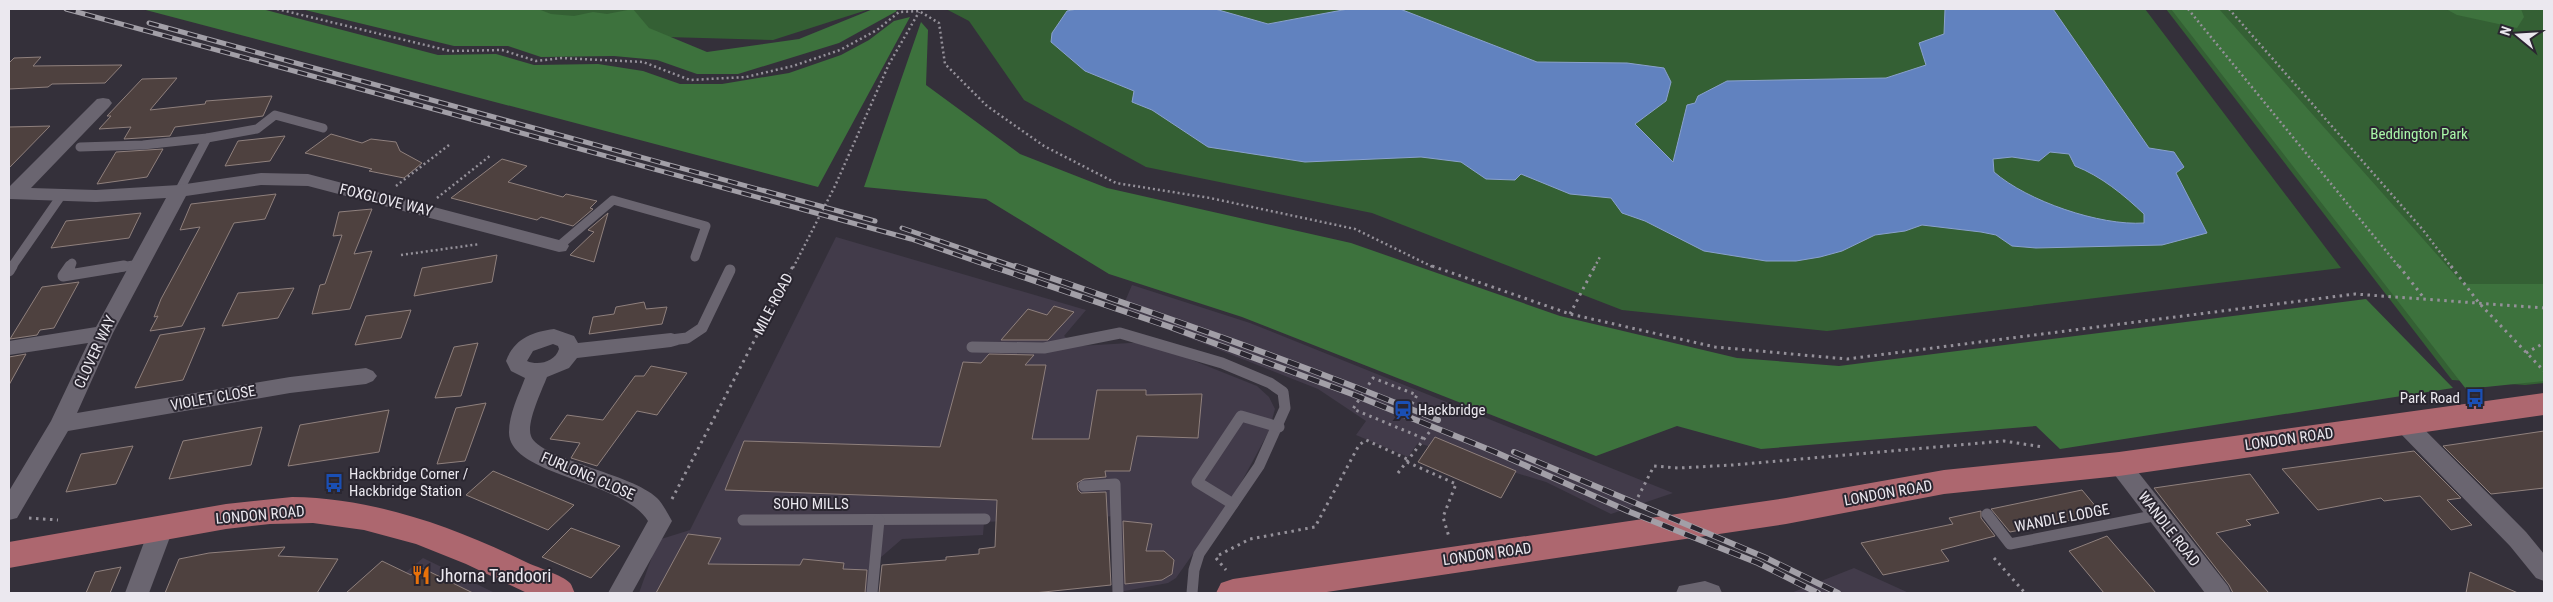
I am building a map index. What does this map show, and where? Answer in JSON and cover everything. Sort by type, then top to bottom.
[{"type":"main road","name":"LONDON ROAD","points":[[1227,579],[1570,542],[1786,512],[1944,482],[2119,464],[2544,404]]},
{"type":"main road","name":"LONDON ROAD","points":[[9,555],[232,515],[278,510],[342,513],[367,517],[431,535],[496,563],[558,593]]},
{"type":"street","points":[[13,192],[103,103]]},
{"type":"street","name":"FOXGLOVE WAY","points":[[13,192],[61,196],[179,191],[262,180],[308,180],[560,246]]},
{"type":"street","name":"CLOVER WAY","points":[[9,511],[61,424],[103,333],[179,191]]},
{"type":"street","points":[[9,348],[103,333]]},
{"type":"street","points":[[569,351],[567,341],[562,338],[546,337],[528,344],[522,349],[516,361],[523,370],[538,372],[555,367],[569,351],[671,340]]},
{"type":"street","name":"FURLONG CLOSE","points":[[538,372],[522,418],[520,438],[526,447],[562,466],[612,483],[637,495],[657,512],[660,521]]},
{"type":"street","name":"VIOLET CLOSE","points":[[61,424],[277,387],[366,376]]},
{"type":"street","points":[[2405,424],[2518,540],[2544,571]]},
{"type":"street","name":"WANDLE ROAD","points":[[2119,464],[2219,593]]},
{"type":"street","points":[[620,593],[660,521]]},
{"type":"street","points":[[137,593],[160,529]]},
{"type":"street","points":[[1688,593],[1705,591],[1710,593]]},
{"type":"lane","points":[[80,147],[143,145],[207,138],[257,129],[276,115],[324,128]]},
{"type":"lane","points":[[179,191],[207,138]]},
{"type":"lane","points":[[9,271],[61,196]]},
{"type":"lane","name":"FOXGLOVE WAY","points":[[560,246],[613,200],[706,226],[694,257]]},
{"type":"lane","points":[[72,263],[63,276],[139,264]]},
{"type":"lane","points":[[671,340],[687,338],[702,328],[730,270]]},
{"type":"lane","points":[[972,347],[1044,348],[1120,333],[1222,363],[1270,382],[1283,392],[1286,408],[1279,427],[1259,466],[1199,554],[1194,570],[1192,593]]},
{"type":"lane","points":[[1233,504],[1197,482],[1241,416],[1279,427]]},
{"type":"lane","points":[[1084,486],[1115,484],[1118,593]]},
{"type":"lane","name":"WANDLE LODGE","points":[[1988,514],[2010,544],[2158,515]]},
{"type":"lane","name":"SOHO MILLS","points":[[743,520],[985,519]]},
{"type":"lane","points":[[872,593],[879,520]]},
{"type":"path","points":[[277,9],[450,51],[502,50],[536,60],[562,58],[643,62],[690,80],[746,77],[792,66],[840,50],[877,30],[899,12],[920,12],[938,23],[945,64],[987,106],[1044,146],[1116,183],[1210,198],[1355,230],[1442,271],[1570,314],[1715,347],[1847,359],[2354,294],[2544,308]]},
{"type":"path","points":[[2188,9],[2268,104],[2424,298]]},
{"type":"path","points":[[2228,9],[2423,230],[2479,303],[2544,371]]},
{"type":"path","name":"MILE ROAD","points":[[660,521],[835,186],[889,64],[920,12]]},
{"type":"path","points":[[380,198],[449,145]]},
{"type":"path","points":[[423,209],[492,154]]},
{"type":"path","points":[[401,255],[487,243],[502,231]]},
{"type":"path","points":[[1570,314],[1601,254]]},
{"type":"path","points":[[2526,353],[2544,343]]},
{"type":"path","points":[[1412,404],[1417,395],[1373,378],[1353,409],[1425,439]]},
{"type":"path","points":[[1398,473],[1431,430]]},
{"type":"path","points":[[1227,579],[1215,557],[1250,539],[1316,527],[1359,445],[1366,440],[1456,484],[1442,517],[1450,540]]},
{"type":"path","points":[[1638,497],[1654,466],[1678,468],[1733,465],[2004,441],[2020,442],[2051,450]]},
{"type":"path","points":[[1994,558],[2025,593]]},
{"type":"shaded area","points":[[836,237],[1086,310],[1064,336],[1079,346],[1147,342],[1257,386],[1269,397],[1275,409],[1269,431],[1235,494],[1176,578],[1168,583],[1119,592],[1118,516],[984,522],[983,535],[902,539],[880,558],[868,593],[639,593],[658,540],[690,530]]},
{"type":"shaded area","points":[[1132,285],[1250,323],[1673,493],[1611,514],[1546,482],[1418,443],[1408,457],[1356,435],[1366,421],[1318,389],[1121,311]]},
{"type":"shaded area","points":[[423,558],[495,593],[381,593]]},
{"type":"shaded area","points":[[1854,568],[1909,593],[1791,593]]},
{"type":"green space","points":[[142,9],[262,9],[438,55],[496,54],[534,65],[598,64],[643,71],[680,84],[722,84],[789,73],[841,55],[869,40],[894,21],[910,17],[818,187]]},
{"type":"green space","points":[[301,9],[538,9],[551,14],[574,16],[593,12],[607,14],[633,9],[649,28],[707,52],[799,39],[873,9],[894,9],[897,11],[839,43],[738,74],[697,74],[657,60],[614,56],[541,57],[508,46],[454,46]]},
{"type":"green space","points":[[375,9],[870,9],[773,40],[453,31]]},
{"type":"green space","points":[[946,9],[2145,9],[2341,268],[1827,331],[1622,310],[1372,213],[1146,167],[1024,100],[969,21]]},
{"type":"green space","name":"Beddington Park","points":[[2166,9],[2544,9],[2544,383],[2525,385],[2452,380]]},
{"type":"green space","points":[[2171,9],[2219,9],[2463,284],[2544,284],[2544,381],[2466,389]]},
{"type":"green space","points":[[2446,9],[2521,9],[2524,17],[2517,28],[2457,15]]},
{"type":"green space","points":[[921,22],[928,30],[926,85],[1020,154],[1107,188],[1351,243],[1560,316],[1737,358],[1839,366],[2366,299],[2453,388],[2060,449],[2036,426],[1761,449],[1677,426],[1596,456],[1242,317],[1109,274],[986,199],[864,187]]},
{"type":"water","points":[[1077,9],[1215,9],[1268,24],[1348,9],[1400,9],[1537,62],[1627,63],[1664,68],[1671,82],[1666,101],[1635,124],[1673,162],[1687,105],[1695,103],[1698,96],[1727,81],[1886,78],[1926,65],[1919,43],[1944,34],[1945,9],[2053,9],[2149,148],[2174,152],[2184,167],[2176,173],[2207,233],[2162,245],[2036,248],[2012,246],[1996,235],[1922,225],[1905,231],[1875,235],[1842,251],[1796,261],[1766,261],[1704,251],[1645,221],[1622,213],[1611,198],[1570,194],[1521,174],[1515,180],[1486,179],[1461,162],[1421,157],[1305,162],[1208,147],[1152,110],[1132,102],[1134,91],[1085,71],[1051,42],[1052,33],[1067,11]],"holes":[[[2050,152],[2069,154],[2075,166],[2103,181],[2144,214],[2144,223],[2107,220],[2065,210],[2025,193],[1994,172],[1993,159],[2012,157],[2039,161]]]},
{"type":"building","points":[[41,57],[33,66],[122,65],[105,83],[52,84],[48,87],[9,89],[9,63],[14,58]]},
{"type":"building","points":[[177,78],[150,110],[205,104],[206,101],[272,96],[263,116],[175,127],[170,136],[124,139],[131,127],[99,129],[111,116],[107,116],[142,79]]},
{"type":"building","points":[[50,126],[9,168],[9,127]]},
{"type":"building","points":[[331,134],[362,143],[371,139],[396,142],[400,151],[422,163],[404,178],[369,171],[372,169],[305,153]]},
{"type":"building","points":[[285,136],[270,161],[225,166],[238,141]]},
{"type":"building","points":[[163,149],[147,177],[97,184],[116,152]]},
{"type":"building","points":[[502,159],[527,166],[508,182],[563,197],[566,194],[597,201],[590,208],[593,209],[573,226],[541,217],[537,220],[451,198]]},
{"type":"building","points":[[276,194],[265,219],[234,223],[182,326],[150,331],[158,316],[154,317],[161,299],[200,227],[180,230],[191,204]]},
{"type":"building","points":[[372,209],[354,254],[372,251],[350,309],[312,314],[320,285],[325,284],[342,235],[333,236],[339,212]]},
{"type":"building","points":[[141,213],[129,238],[51,248],[66,221]]},
{"type":"building","points":[[608,213],[594,262],[570,255],[594,232],[588,230]]},
{"type":"building","points":[[497,255],[492,282],[414,296],[422,268]]},
{"type":"building","points":[[79,282],[54,328],[40,330],[37,335],[10,339],[42,287]]},
{"type":"building","points":[[294,288],[278,318],[222,326],[238,293]]},
{"type":"building","points":[[644,302],[646,309],[667,307],[662,324],[589,334],[593,317],[614,314],[616,307]]},
{"type":"building","points":[[1054,306],[1074,312],[1048,340],[1001,340],[1028,309],[1047,315]]},
{"type":"building","points":[[411,310],[401,338],[355,345],[366,316]]},
{"type":"building","points":[[205,328],[183,380],[135,388],[160,335]]},
{"type":"building","points":[[478,343],[461,396],[435,398],[454,347]]},
{"type":"building","points":[[26,354],[9,385],[9,357]]},
{"type":"building","points":[[989,354],[1034,355],[1025,365],[1046,365],[1032,439],[1089,439],[1097,390],[1146,390],[1146,395],[1202,394],[1198,438],[1137,436],[1130,471],[1105,471],[1106,477],[1084,479],[1077,483],[1078,490],[1081,493],[1106,492],[1111,585],[1034,593],[879,593],[882,565],[946,560],[946,557],[979,554],[979,549],[995,547],[997,500],[725,490],[744,441],[940,447],[963,362],[981,363]]},
{"type":"building","points":[[651,366],[687,373],[657,415],[637,411],[597,466],[571,458],[580,443],[550,439],[567,415],[603,420],[635,376],[644,376]]},
{"type":"building","points":[[486,403],[465,461],[437,464],[456,408]]},
{"type":"building","points":[[389,410],[379,452],[288,466],[300,425]]},
{"type":"building","points":[[262,427],[251,465],[169,479],[183,441]]},
{"type":"building","points":[[2544,431],[2544,488],[2491,494],[2443,446]]},
{"type":"building","points":[[1435,437],[1516,471],[1501,498],[1418,462]]},
{"type":"building","points":[[133,446],[116,484],[66,492],[81,454]]},
{"type":"building","points":[[2414,451],[2461,498],[2447,500],[2472,525],[2451,530],[2420,496],[2384,501],[2381,498],[2318,510],[2282,469]]},
{"type":"building","points":[[493,471],[574,505],[548,530],[466,495]]},
{"type":"building","points":[[2250,474],[2279,513],[2246,520],[2251,525],[2216,533],[2269,593],[2233,593],[2229,585],[2154,488]]},
{"type":"building","points":[[2082,490],[2102,514],[2010,532],[1991,509]]},
{"type":"building","points":[[1981,511],[1981,518],[1995,536],[1941,550],[1949,561],[1883,575],[1861,543],[1953,524],[1949,518]]},
{"type":"building","points":[[1123,521],[1152,524],[1146,551],[1164,551],[1174,560],[1172,574],[1162,580],[1125,584]]},
{"type":"building","points":[[571,528],[620,546],[591,578],[542,557]]},
{"type":"building","points":[[688,534],[721,538],[708,564],[800,565],[803,559],[844,563],[843,569],[867,570],[865,593],[656,593]]},
{"type":"building","points":[[2107,536],[2156,593],[2104,593],[2069,551]]},
{"type":"building","points":[[285,547],[278,556],[338,559],[317,593],[165,593],[179,559],[209,553]]},
{"type":"building","points":[[382,561],[411,575],[420,567],[473,593],[346,593]]},
{"type":"building","points":[[121,567],[110,593],[86,593],[95,572]]},
{"type":"building","points":[[2470,572],[2518,593],[2466,593]]},
{"type":"railway","points":[[66,9],[911,239],[995,268]]},
{"type":"railway","points":[[149,23],[875,221]]},
{"type":"railway","points":[[902,228],[1019,268]]},
{"type":"railway","points":[[991,266],[1170,327],[1352,394],[1495,452],[1630,512],[1758,563],[1818,593]]},
{"type":"railway","points":[[1016,266],[1228,340],[1438,420]]},
{"type":"railway","points":[[1514,452],[1764,557],[1838,593]]},
{"type":"place","name":"Park Road","points":[[2475,398]]},
{"type":"place","name":"Hackbridge","points":[[1403,410]]},
{"type":"place","name":"Hackbridge Corner / Hackbridge Station","points":[[334,483]]},
{"type":"place","name":"Jhorna Tandoori","points":[[421,575]]}]
